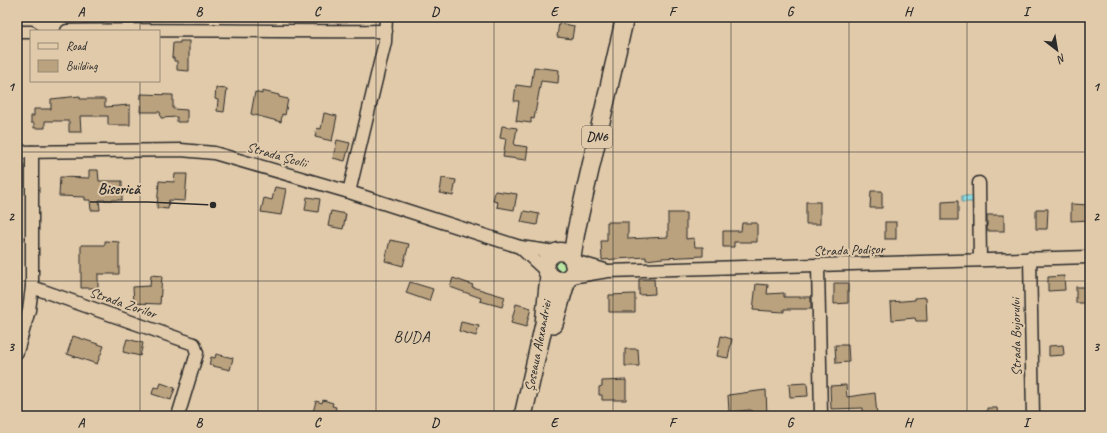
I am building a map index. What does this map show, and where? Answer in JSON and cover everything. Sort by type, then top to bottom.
[{"type":"highway","name":"Șoseaua Alexandriei","points":[[566,263],[566,228],[614,17]]},
{"type":"highway","name":"Șoseaua Alexandriei","points":[[532,416],[566,263],[576,231],[625,17]]},
{"type":"highway","name":"Șoseaua Alexandriei","points":[[523,416],[544,324],[548,298],[547,260],[566,263]]},
{"type":"highway","points":[[548,273],[558,281],[566,263]]},
{"type":"street","points":[[349,192],[386,31],[386,17]]},
{"type":"street","points":[[76,30],[139,23],[279,32],[386,31]]},
{"type":"street","points":[[17,32],[30,32]]},
{"type":"street","name":"Strada Școlii","points":[[17,152],[167,150],[199,151],[228,156],[349,192],[566,263]]},
{"type":"street","points":[[17,352],[29,310],[32,288],[32,152]]},
{"type":"street","points":[[979,183],[980,260]]},
{"type":"street","name":"Strada Școlii","points":[[520,247],[548,273]]},
{"type":"street","name":"Strada Podișor","points":[[566,263],[608,271],[1090,257]]},
{"type":"street","name":"Strada Bujorului","points":[[1030,258],[1033,416]]},
{"type":"street","name":"Strada Podișor","points":[[566,263],[608,271]]},
{"type":"street","points":[[818,266],[821,416]]},
{"type":"street","name":"Strada Zorilor","points":[[32,288],[194,344],[197,353],[178,416]]},
{"type":"green space","points":[[560,259],[567,263],[565,272],[555,271],[553,264]]},
{"type":"water","points":[[962,196],[973,196],[973,202],[962,202]]},
{"type":"building","points":[[559,23],[574,26],[572,39],[557,37]]},
{"type":"building","points":[[180,41],[189,41],[189,71],[177,70],[177,61],[174,61],[174,58],[172,58],[173,43],[180,43]]},
{"type":"building","points":[[534,67],[559,70],[558,83],[541,81],[534,119],[531,118],[531,123],[516,121],[519,101],[514,101],[516,85],[531,87]]},
{"type":"building","points":[[216,88],[227,89],[224,112],[217,111],[218,100],[215,99]]},
{"type":"building","points":[[262,91],[288,99],[285,115],[282,114],[281,122],[251,114],[255,92],[262,94]]},
{"type":"building","points":[[141,94],[173,95],[173,109],[187,110],[187,122],[177,122],[177,117],[161,118],[160,112],[140,112]]},
{"type":"building","points":[[80,96],[80,99],[105,99],[105,107],[130,105],[130,125],[108,125],[108,116],[80,116],[81,132],[69,132],[69,121],[45,121],[45,128],[34,128],[34,123],[31,123],[31,116],[34,116],[34,109],[51,109],[51,99]]},
{"type":"building","points":[[324,113],[337,116],[332,141],[315,137],[317,128],[321,129]]},
{"type":"building","points":[[502,126],[517,128],[514,145],[528,147],[526,160],[503,157],[506,139],[500,138]]},
{"type":"building","points":[[337,140],[350,143],[345,161],[333,158]]},
{"type":"building","points":[[89,170],[98,170],[99,181],[122,181],[122,200],[99,200],[100,210],[91,210],[90,200],[85,200],[85,197],[59,196],[60,177],[89,178]]},
{"type":"building","points":[[175,174],[187,174],[185,201],[169,200],[168,209],[157,208],[159,181],[174,182]]},
{"type":"building","points":[[442,178],[456,180],[453,196],[440,193]]},
{"type":"building","points":[[275,187],[286,189],[281,215],[261,212],[264,198],[272,200]]},
{"type":"building","points":[[495,191],[517,194],[514,210],[497,207],[498,202],[493,201]]},
{"type":"building","points":[[871,191],[882,191],[882,208],[870,208]]},
{"type":"building","points":[[307,197],[320,199],[318,212],[305,210]]},
{"type":"building","points":[[958,201],[958,220],[942,220],[942,202]]},
{"type":"building","points":[[806,202],[820,202],[820,224],[806,224]]},
{"type":"building","points":[[1071,204],[1090,205],[1090,220],[1071,221]]},
{"type":"building","points":[[1036,209],[1048,209],[1047,229],[1036,229]]},
{"type":"building","points":[[331,211],[346,214],[343,229],[328,226]]},
{"type":"building","points":[[524,211],[539,214],[537,225],[521,222]]},
{"type":"building","points":[[668,213],[686,213],[686,239],[694,238],[695,247],[703,247],[703,256],[646,260],[646,257],[602,260],[601,241],[607,241],[607,222],[628,222],[628,239],[668,237]]},
{"type":"building","points":[[987,215],[1004,215],[1004,231],[987,231]]},
{"type":"building","points":[[885,222],[896,222],[896,239],[885,239]]},
{"type":"building","points":[[742,223],[757,223],[757,242],[734,242],[734,247],[723,247],[723,231],[741,231]]},
{"type":"building","points":[[390,240],[409,244],[403,266],[385,261]]},
{"type":"building","points":[[105,241],[119,242],[119,274],[98,274],[98,288],[81,288],[81,245],[105,245]]},
{"type":"building","points":[[151,275],[162,276],[160,304],[134,303],[133,287],[150,286]]},
{"type":"building","points":[[1064,276],[1065,290],[1048,291],[1048,277]]},
{"type":"building","points":[[453,278],[473,285],[472,287],[505,297],[502,307],[480,301],[481,298],[450,287]]},
{"type":"building","points":[[639,279],[654,279],[655,294],[639,295]]},
{"type":"building","points":[[410,282],[433,289],[429,301],[406,293]]},
{"type":"building","points":[[834,283],[848,283],[848,303],[834,304]]},
{"type":"building","points":[[756,284],[768,285],[767,294],[784,293],[784,297],[811,297],[811,309],[784,309],[784,312],[753,310]]},
{"type":"building","points":[[1076,287],[1090,287],[1090,303],[1076,303]]},
{"type":"building","points":[[635,294],[635,312],[609,312],[609,295]]},
{"type":"building","points":[[926,297],[927,321],[916,321],[915,318],[892,320],[891,302],[915,300],[915,298]]},
{"type":"building","points":[[516,304],[531,308],[526,327],[511,323]]},
{"type":"building","points":[[461,322],[479,326],[476,336],[459,331]]},
{"type":"building","points":[[73,336],[104,346],[97,364],[67,354]]},
{"type":"building","points":[[721,336],[732,339],[728,358],[717,356]]},
{"type":"building","points":[[127,339],[143,343],[140,356],[123,352]]},
{"type":"building","points":[[835,345],[848,345],[849,362],[836,363]]},
{"type":"building","points":[[1063,345],[1064,355],[1049,356],[1049,346]]},
{"type":"building","points":[[625,349],[638,349],[639,366],[625,366]]},
{"type":"building","points":[[216,354],[233,358],[230,370],[209,365],[211,357],[215,358]]},
{"type":"building","points":[[626,380],[626,400],[602,400],[602,395],[599,395],[599,387],[602,386],[602,381]]},
{"type":"building","points":[[161,383],[175,388],[171,400],[152,394],[154,387],[159,388]]},
{"type":"building","points":[[807,383],[808,396],[790,397],[789,384]]},
{"type":"building","points":[[846,385],[847,397],[875,393],[877,416],[863,416],[863,408],[831,409],[830,386]]},
{"type":"building","points":[[766,390],[767,416],[753,416],[753,411],[750,410],[729,412],[728,395]]},
{"type":"building","points":[[323,400],[333,403],[332,406],[336,407],[334,416],[312,416],[316,401],[322,403]]},
{"type":"building","points":[[987,408],[997,408],[998,416],[987,416]]},
{"type":"place","name":"Biserică","points":[[213,205]]},
{"type":"district","name":"BUDA","points":[[412,337]]}]
